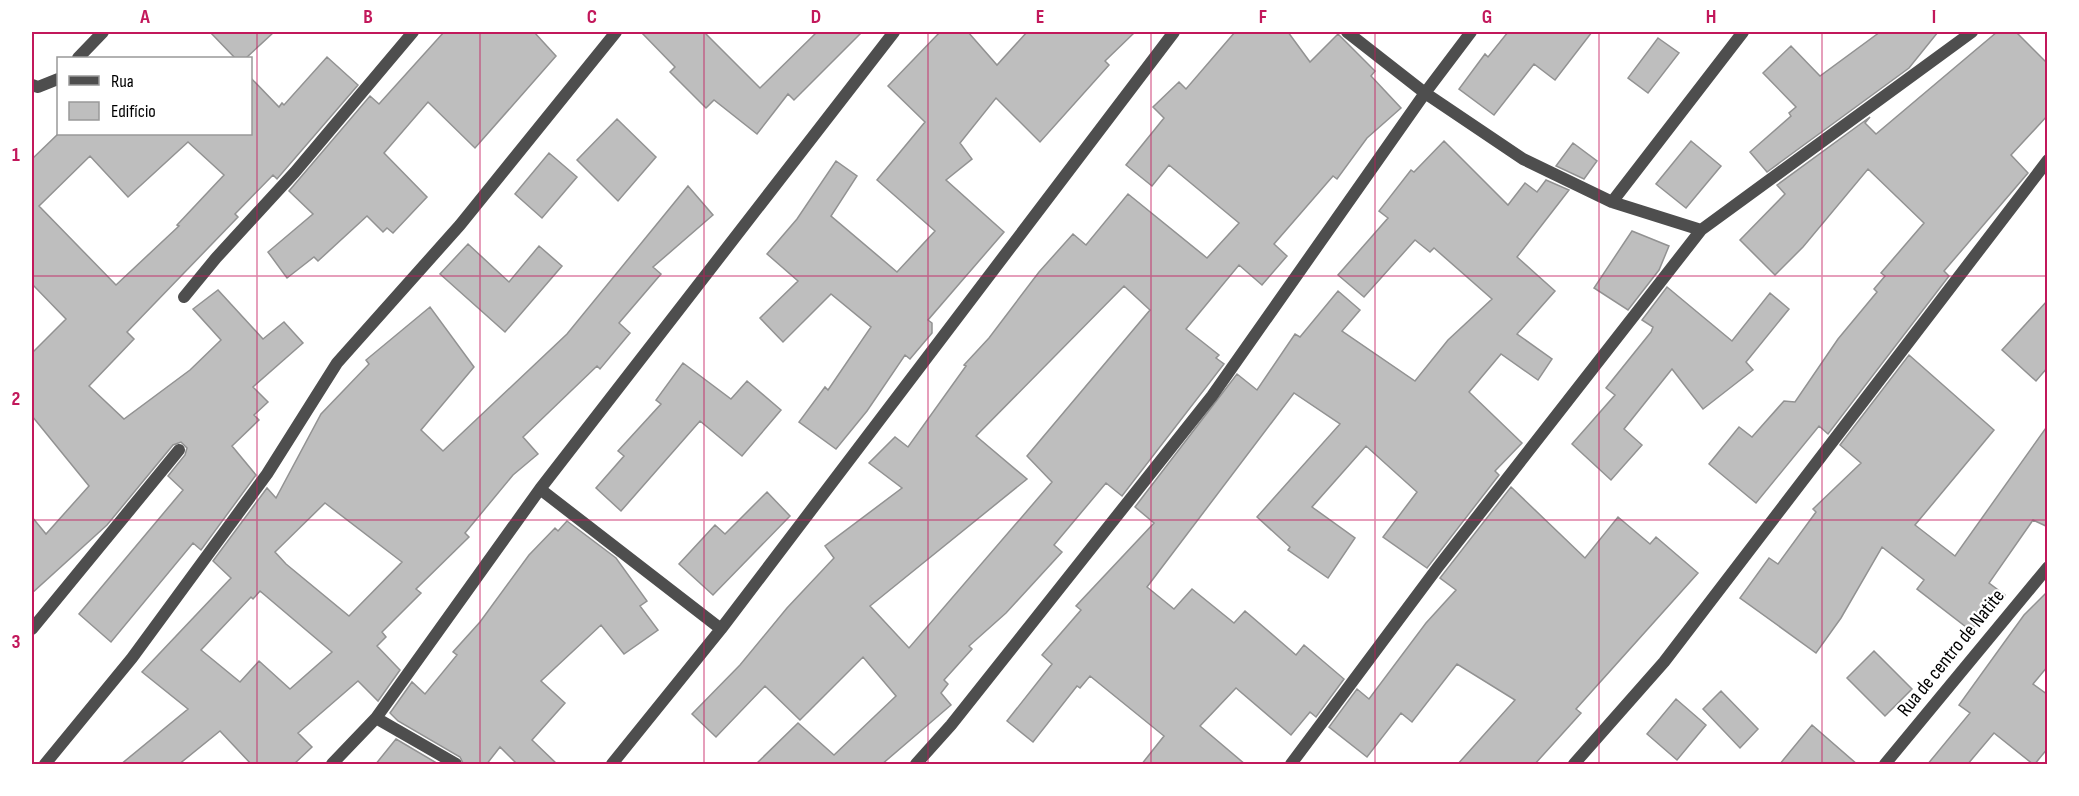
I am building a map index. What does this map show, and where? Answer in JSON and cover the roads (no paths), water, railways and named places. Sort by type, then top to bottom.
[{"type":"street","points":[[79,57],[103,32]]},
{"type":"street","points":[[184,297],[216,258],[295,172],[413,32]]},
{"type":"street","points":[[45,765],[132,658],[267,474],[337,363],[460,225],[616,32]]},
{"type":"street","points":[[332,765],[376,718],[540,489],[894,32]]},
{"type":"street","points":[[612,765],[721,629],[1174,32]]},
{"type":"street","points":[[1347,32],[1425,93],[1523,159],[1612,202],[1701,230]]},
{"type":"street","points":[[916,765],[959,716],[1212,396],[1425,93],[1471,32]]},
{"type":"street","points":[[1612,202],[1743,32]]},
{"type":"street","points":[[1291,765],[1438,567],[1701,230],[1972,32]]},
{"type":"street","points":[[32,85],[38,87],[57,79]]},
{"type":"street","points":[[1574,765],[1664,662],[2048,160]]},
{"type":"street","points":[[32,629],[179,450]]},
{"type":"street","points":[[540,489],[721,629]]},
{"type":"street","name":"Rua de centro de Natite","points":[[1885,765],[2048,567]]},
{"type":"street","points":[[376,718],[456,765]]}]
